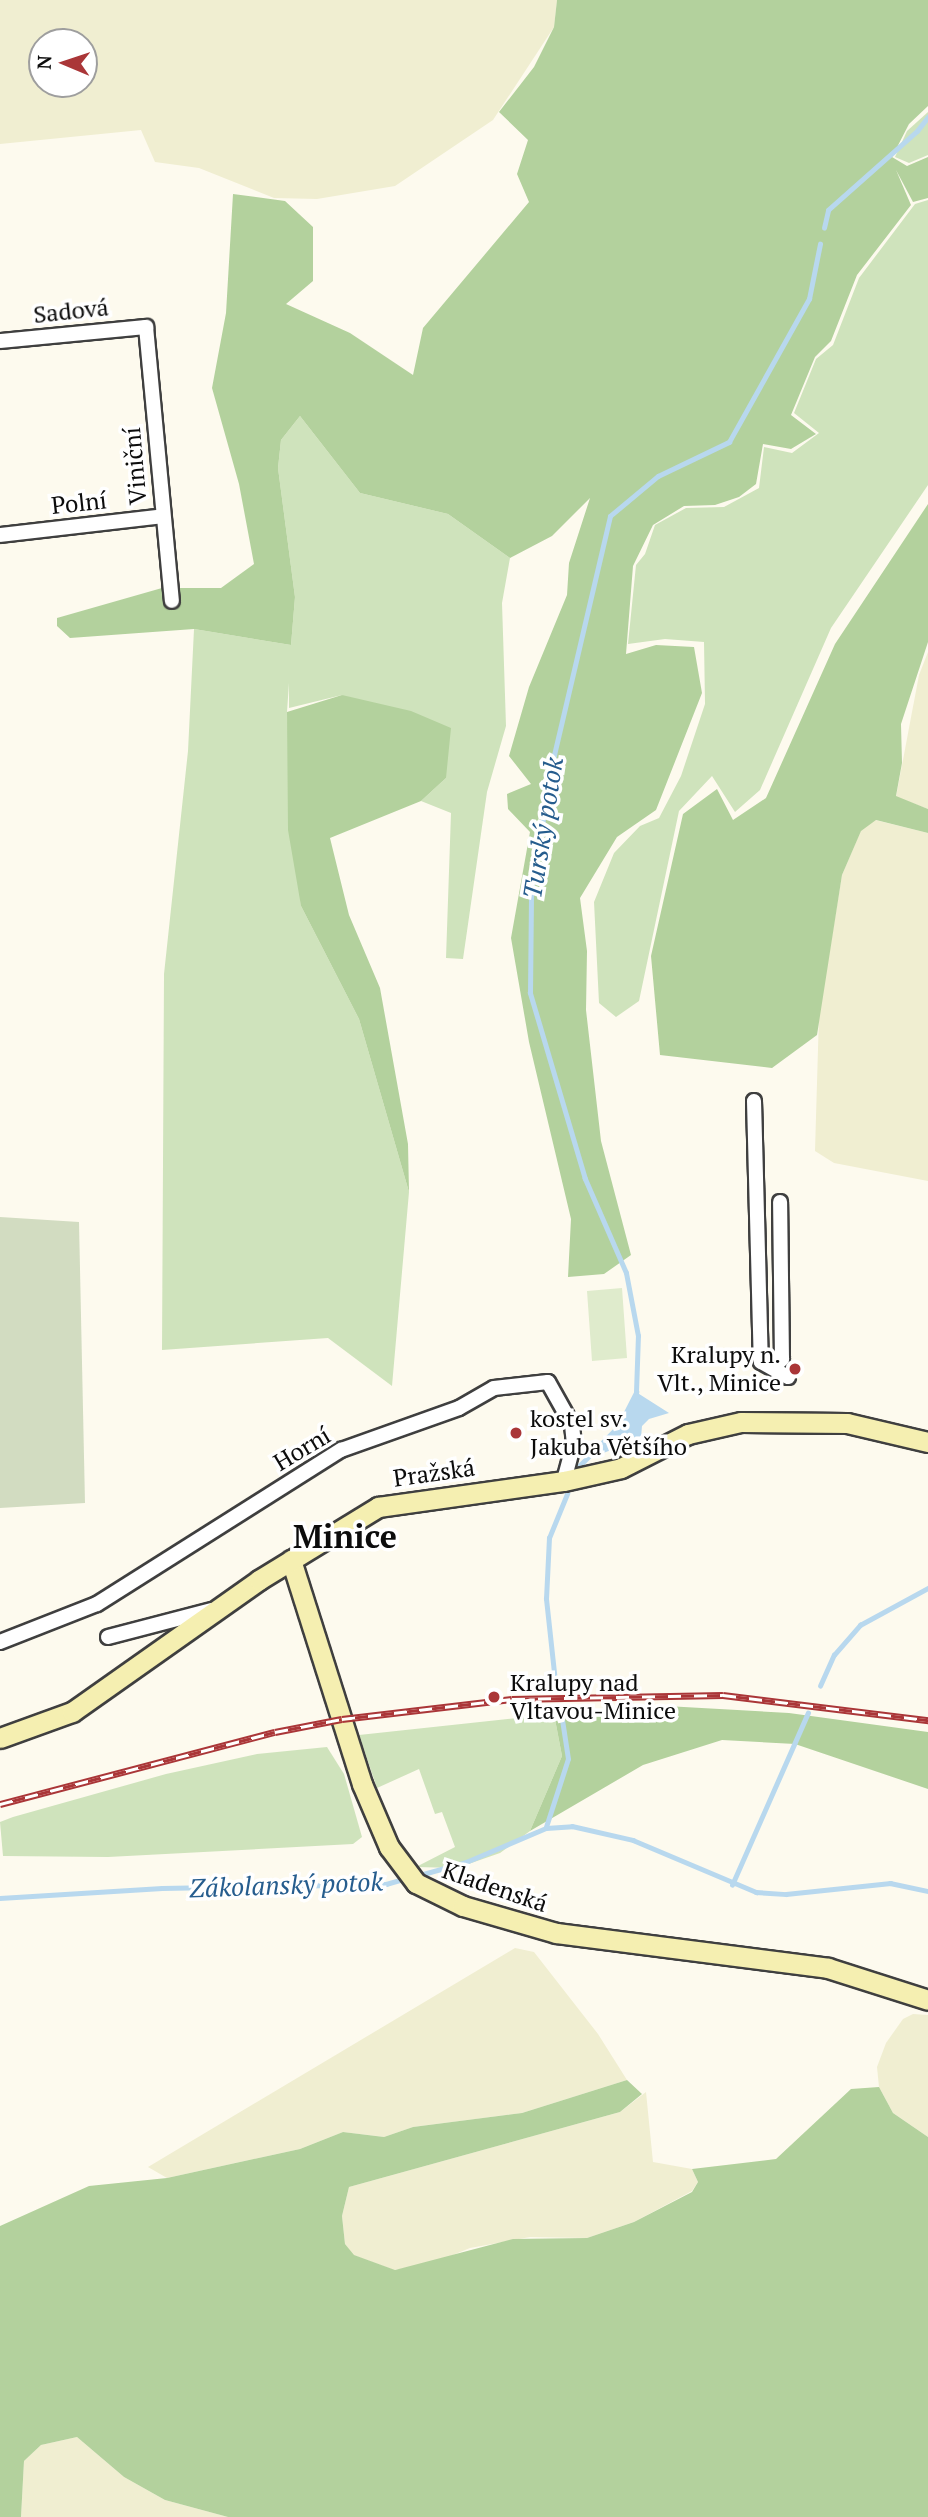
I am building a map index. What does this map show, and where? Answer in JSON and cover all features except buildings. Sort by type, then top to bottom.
[{"type":"main road","name":"Pražská","points":[[0,1738],[72,1712],[217,1609],[377,1507],[564,1481],[621,1468],[688,1434],[741,1422],[847,1423],[928,1442]]},
{"type":"main road","name":"Kladenská","points":[[291,1560],[362,1784],[401,1865],[433,1894],[556,1933],[828,1968],[928,2000]]},
{"type":"street","name":"Sadová","points":[[0,341],[146,327]]},
{"type":"street","name":"Viniční","points":[[146,327],[172,601]]},
{"type":"street","name":"Polní","points":[[0,534],[163,516]]},
{"type":"street","points":[[754,1101],[761,1362],[788,1377]]},
{"type":"street","points":[[773,1368],[782,1359],[780,1202]]},
{"type":"street","name":"Horní","points":[[0,1642],[97,1604],[341,1450],[459,1408],[494,1388],[548,1382],[572,1425],[574,1443],[564,1481]]},
{"type":"street","points":[[108,1637],[217,1609]]},
{"type":"shaded area","points":[[0,0],[557,0],[554,27],[493,120],[395,186],[317,199],[274,198],[199,168],[155,162],[141,130],[0,144]]},
{"type":"shaded area","points":[[928,652],[928,809],[896,797],[919,675]]},
{"type":"shaded area","points":[[875,820],[928,833],[928,1181],[834,1163],[815,1151],[819,1015],[842,875],[861,830]]},
{"type":"shaded area","points":[[515,1948],[534,1952],[598,2034],[627,2080],[522,2113],[413,2127],[384,2137],[343,2132],[300,2149],[167,2178],[148,2167]]},
{"type":"shaded area","points":[[913,2014],[928,2015],[928,2137],[893,2113],[879,2087],[877,2067],[886,2043],[903,2019]]},
{"type":"shaded area","points":[[646,2092],[653,2162],[692,2169],[698,2182],[692,2191],[634,2222],[587,2238],[530,2237],[470,2248],[431,2264],[394,2270],[353,2255],[345,2244],[342,2216],[349,2187],[620,2112]]},
{"type":"shaded area","points":[[77,2437],[124,2477],[165,2500],[228,2517],[21,2517],[24,2461],[41,2445]]},
{"type":"green space","points":[[557,0],[928,0],[928,106],[909,124],[892,157],[907,166],[928,157],[928,198],[913,202],[896,170],[911,205],[857,275],[831,341],[815,357],[791,415],[816,434],[791,449],[763,444],[756,484],[739,497],[715,505],[684,506],[653,525],[633,566],[626,654],[656,645],[694,647],[702,693],[656,810],[617,837],[580,898],[587,951],[586,1010],[601,1141],[631,1255],[604,1274],[568,1277],[571,1219],[529,1042],[511,938],[530,832],[508,809],[507,794],[531,784],[509,756],[529,687],[567,595],[569,563],[590,498],[552,536],[510,558],[448,514],[360,493],[300,416],[281,440],[278,468],[295,597],[291,645],[194,629],[70,638],[57,626],[57,618],[162,588],[221,588],[254,564],[239,484],[212,388],[226,313],[233,194],[285,201],[313,227],[313,281],[286,304],[350,333],[413,375],[423,328],[529,202],[517,174],[528,140],[499,112],[534,67],[554,27]]},
{"type":"green space","points":[[928,112],[928,155],[909,163],[895,157],[907,131]]},
{"type":"green space","points":[[928,200],[928,485],[831,628],[760,790],[735,812],[712,776],[679,811],[639,1001],[616,1017],[599,1003],[594,902],[614,853],[640,826],[659,818],[681,776],[705,704],[704,642],[665,639],[628,644],[636,565],[645,554],[655,525],[686,508],[724,507],[759,488],[764,447],[792,453],[819,433],[794,413],[816,359],[833,345],[859,278],[915,204]]},
{"type":"green space","points":[[300,416],[360,493],[448,514],[510,558],[502,603],[506,726],[487,792],[463,959],[446,958],[451,813],[421,801],[446,778],[342,695],[289,708],[289,683],[287,712],[301,906],[359,1019],[409,1192],[392,1386],[328,1338],[162,1350],[164,974],[188,751],[194,629],[291,645],[295,597],[278,468],[281,440]]},
{"type":"green space","points":[[928,504],[928,642],[901,724],[902,763],[896,796],[928,809],[928,833],[876,820],[861,831],[842,875],[817,1035],[772,1068],[660,1055],[651,956],[683,814],[717,789],[733,820],[766,798],[835,644]]},
{"type":"green space","points":[[342,695],[411,711],[451,728],[446,778],[421,801],[330,838],[349,915],[380,988],[408,1144],[409,1192],[359,1019],[301,906],[288,830],[287,712]]},
{"type":"green space","points":[[0,1217],[79,1222],[85,1503],[0,1508]]},
{"type":"green space","points":[[622,1288],[627,1358],[592,1361],[587,1291]]},
{"type":"green space","points":[[666,1706],[789,1713],[928,1732],[928,1789],[795,1744],[722,1740],[643,1765],[530,1831],[562,1756],[554,1714]]},
{"type":"green space","points":[[554,1714],[562,1756],[530,1831],[500,1853],[457,1868],[416,1867],[455,1847],[442,1812],[435,1814],[419,1769],[377,1788],[359,1735]]},
{"type":"green space","points":[[327,1747],[344,1774],[362,1837],[353,1844],[108,1857],[3,1856],[0,1822],[13,1817],[166,1774],[257,1754]]},
{"type":"green space","points":[[627,2080],[642,2094],[620,2112],[349,2187],[342,2216],[345,2244],[354,2255],[395,2270],[513,2239],[587,2238],[634,2222],[692,2192],[698,2182],[692,2169],[776,2159],[851,2089],[879,2087],[893,2113],[928,2137],[928,2517],[228,2517],[165,2500],[124,2477],[77,2437],[41,2445],[24,2461],[21,2517],[0,2517],[0,2226],[89,2186],[167,2178],[300,2149],[343,2132],[384,2137],[413,2127],[522,2113]]},
{"type":"water","points":[[636,1392],[669,1413],[649,1419],[642,1426],[641,1438],[586,1460],[619,1426]]},
{"type":"waterway","name":"Turský potok","points":[[824,228],[828,210],[917,131],[928,117]]},
{"type":"waterway","name":"Turský potok","points":[[577,1468],[619,1426],[636,1392],[638,1336],[626,1273],[585,1179],[530,993],[531,890],[554,755],[610,516],[658,476],[729,442],[809,299],[820,244]]},
{"type":"waterway","name":"Turský potok","points":[[556,1691],[546,1599],[549,1538],[567,1494]]},
{"type":"waterway","points":[[820,1686],[834,1655],[860,1625],[928,1588]]},
{"type":"waterway","name":"Turský potok","points":[[546,1827],[568,1759],[561,1713]]},
{"type":"waterway","points":[[732,1885],[808,1713]]},
{"type":"waterway","name":"Zákolanský potok","points":[[416,1876],[466,1862],[546,1828],[572,1826],[633,1840],[756,1892],[786,1894],[890,1883],[928,1891]]},
{"type":"waterway","name":"Zákolanský potok","points":[[0,1898],[162,1888],[386,1884],[404,1879]]},
{"type":"railway","points":[[0,1804],[275,1732],[342,1719],[512,1699],[723,1695],[928,1720]]},
{"type":"place","name":"Kralupy n. Vlt., Minice","points":[[795,1369]]},
{"type":"place","name":"kostel sv. Jakuba Většího","points":[[516,1433]]},
{"type":"place","name":"Kralupy nad Vltavou-Minice","points":[[494,1697]]},
{"type":"district","name":"Minice","points":[[345,1536]]}]
